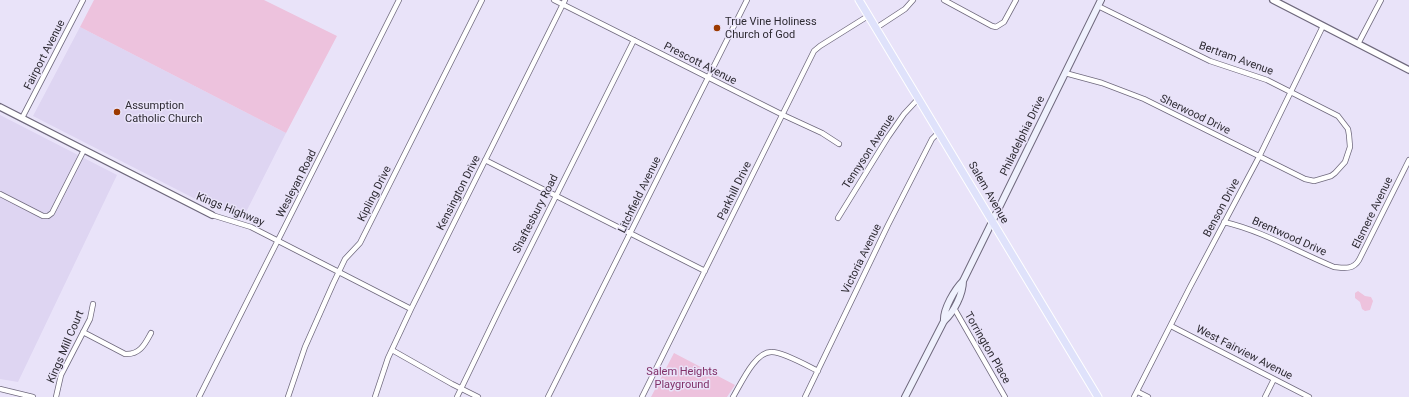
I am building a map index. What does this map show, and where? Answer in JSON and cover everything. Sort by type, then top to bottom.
[{"type":"main road","name":"Salem Avenue","points":[[859,0],[1098,397]]},
{"type":"main road","name":"Philadelphia Drive","points":[[944,321],[944,314],[958,286],[963,281],[1100,3]]},
{"type":"main road","name":"Philadelphia Drive","points":[[905,397],[944,321],[954,308],[963,288],[963,281]]},
{"type":"street","name":"Fairport Avenue","points":[[22,118],[83,0]]},
{"type":"street","name":"Wesleyan Road","points":[[199,397],[399,0]]},
{"type":"street","name":"Kipling Drive","points":[[288,397],[314,327],[339,272],[346,259],[360,244],[482,0]]},
{"type":"street","name":"Prescott Avenue","points":[[554,0],[564,2],[708,78],[822,133],[839,144]]},
{"type":"street","name":"Litchfield Avenue","points":[[548,397],[746,0]]},
{"type":"street","points":[[876,28],[904,9],[912,0]]},
{"type":"street","points":[[944,0],[996,27],[1004,22],[1016,0]]},
{"type":"street","points":[[1273,0],[1409,70]]},
{"type":"street","points":[[1358,44],[1381,0]]},
{"type":"street","name":"Kensington Drive","points":[[375,397],[392,350],[411,309],[564,2]]},
{"type":"street","name":"Bertram Avenue","points":[[1100,3],[1210,61],[1267,80],[1334,113],[1348,129],[1350,147],[1345,162],[1335,173],[1314,181]]},
{"type":"street","name":"Parkhill Drive","points":[[642,397],[816,48],[868,16]]},
{"type":"street","name":"Benson Drive","points":[[1134,397],[1138,392],[1224,222],[1259,157],[1323,26]]},
{"type":"street","name":"Shaftesbury Road","points":[[457,397],[634,40]]},
{"type":"street","name":"Sherwood Drive","points":[[1065,73],[1096,81],[1132,94],[1305,179],[1314,181]]},
{"type":"street","name":"Tennyson Avenue","points":[[838,218],[888,137],[904,114],[918,99]]},
{"type":"street","name":"Kings Highway","points":[[0,107],[212,216],[247,225],[411,309]]},
{"type":"street","name":"Victoria Avenue","points":[[805,397],[888,225],[932,139],[939,132]]},
{"type":"street","points":[[0,194],[43,216],[48,216],[52,213],[84,150]]},
{"type":"street","points":[[485,160],[705,271]]},
{"type":"street","name":"Elsmere Avenue","points":[[1346,268],[1356,265],[1359,260],[1409,160]]},
{"type":"street","name":"Brentwood Drive","points":[[1224,222],[1245,227],[1334,266],[1346,268]]},
{"type":"street","name":"Kings Mill Court","points":[[56,397],[64,368],[92,315],[93,304]]},
{"type":"street","name":"Torrington Place","points":[[954,308],[1005,397]]},
{"type":"street","name":"West Fairview Avenue","points":[[1171,326],[1309,397]]},
{"type":"street","points":[[83,332],[125,354],[135,354],[142,349],[151,333]]},
{"type":"street","points":[[392,350],[478,397]]},
{"type":"street","points":[[733,397],[755,362],[766,352],[778,353],[818,371]]},
{"type":"street","points":[[1265,397],[1274,379]]},
{"type":"street","points":[[0,388],[33,397]]},
{"type":"street","points":[[1138,392],[1148,397]]},
{"type":"shaded area","points":[[80,27],[286,133],[244,216],[215,209],[33,116]]},
{"type":"shaded area","points":[[0,115],[117,175],[18,382],[0,379]]},
{"type":"green space","points":[[94,0],[264,0],[337,36],[286,133],[80,27]]},
{"type":"green space","points":[[1358,291],[1365,296],[1371,297],[1373,301],[1370,310],[1365,311],[1362,309],[1360,302],[1355,298],[1355,293]]},
{"type":"green space","name":"Salem Heights Playground","points":[[674,353],[735,385],[727,397],[651,397]]},
{"type":"place","name":"True Vine Holiness Church of God","points":[[717,28]]},
{"type":"place","name":"Assumption Catholic Church","points":[[117,112]]}]
